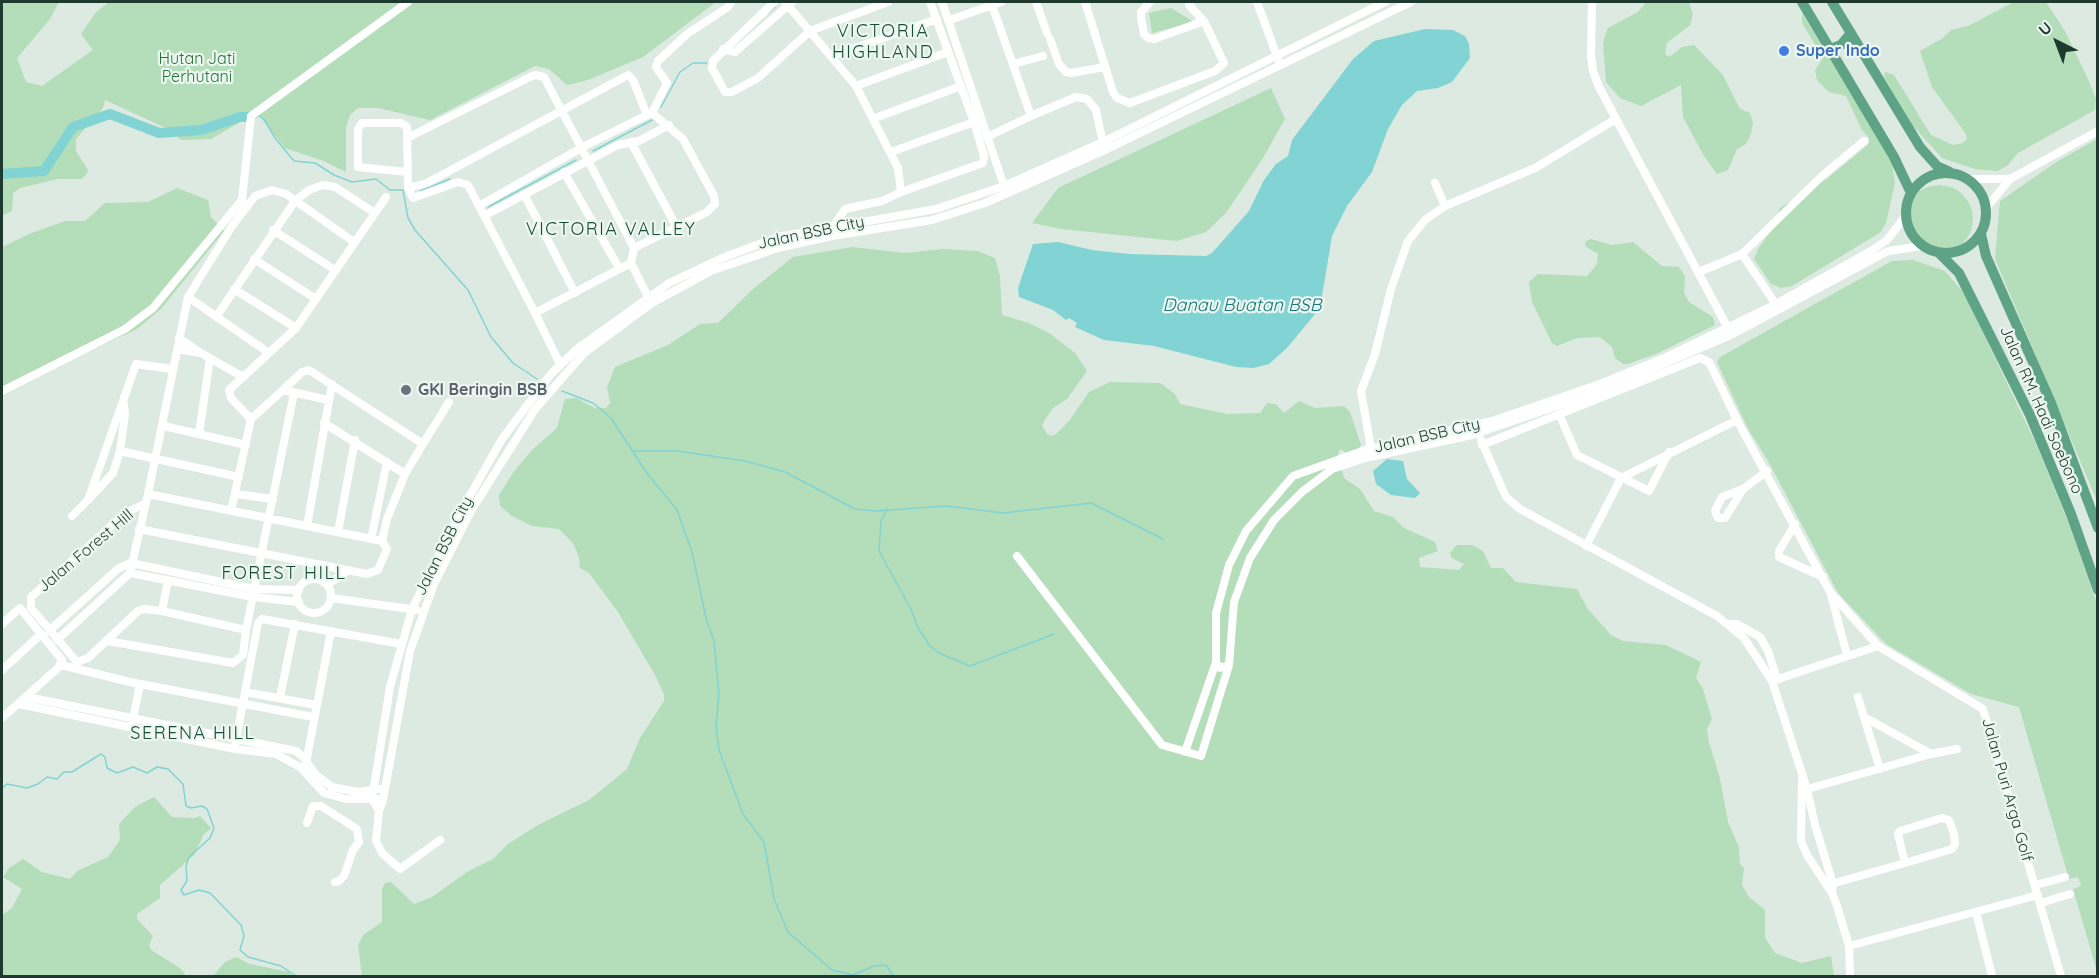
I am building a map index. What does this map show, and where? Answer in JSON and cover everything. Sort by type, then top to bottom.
[{"type":"main road","points":[[1802,2],[1903,174],[1911,193]]},
{"type":"main road","points":[[1832,2],[1920,147],[1937,165],[1968,179],[1981,192],[1987,207]]},
{"type":"main road","points":[[1830,49],[1846,42],[1851,33]]},
{"type":"main road","points":[[1922,246],[1912,236],[1905,217],[1911,193],[1929,176],[1953,173]]},
{"type":"main road","name":"Jalan RM. Hadi Soebono","points":[[1987,207],[1986,223],[1981,234],[1986,256],[2051,403],[2097,528]]},
{"type":"main road","points":[[1939,253],[1963,250],[1981,234]]},
{"type":"main road","name":"Jalan RM. Hadi Soebono","points":[[1922,246],[1939,253],[1959,273],[2030,415],[2071,514],[2097,590]]},
{"type":"street","points":[[2,391],[125,329],[159,302],[242,200],[248,126],[251,116],[408,2]]},
{"type":"street","points":[[479,206],[581,148],[650,114],[667,83],[656,67],[657,61],[687,34],[728,7],[731,2]]},
{"type":"street","points":[[774,2],[723,49],[711,64],[728,93],[758,78],[810,31],[888,2]]},
{"type":"street","points":[[723,49],[735,52],[788,2],[856,86],[875,118],[898,168],[901,192]]},
{"type":"street","points":[[832,236],[832,226],[845,209],[882,201],[983,163],[984,156],[974,122],[930,2]]},
{"type":"street","points":[[942,2],[950,20],[1004,186]]},
{"type":"street","points":[[950,20],[991,3],[1001,2]]},
{"type":"street","points":[[1036,2],[1059,64],[1066,72],[1071,74],[1105,67]]},
{"type":"street","points":[[1084,2],[1117,99],[1130,103],[1221,67],[1224,60],[1204,21],[1187,3]]},
{"type":"street","points":[[1150,2],[1141,12],[1144,34],[1148,38],[1154,39],[1204,21]]},
{"type":"street","points":[[1257,2],[1279,60]]},
{"type":"street","name":"Jalan BSB City","points":[[1279,60],[1385,2]]},
{"type":"street","name":"Jalan BSB City","points":[[376,841],[379,811],[383,800],[410,651],[423,612],[471,511],[535,409],[579,357],[650,300],[740,259],[832,236],[932,220],[958,213],[1104,146],[1279,60],[1411,2]]},
{"type":"street","points":[[1592,2],[1593,71],[1616,119],[1730,331]]},
{"type":"street","points":[[991,3],[1031,116]]},
{"type":"street","points":[[832,56],[937,19]]},
{"type":"street","points":[[856,86],[948,52]]},
{"type":"street","points":[[1013,64],[1043,56]]},
{"type":"street","points":[[409,137],[535,75],[546,80],[634,248],[631,263],[650,300]]},
{"type":"street","points":[[408,188],[427,183],[628,75],[633,80],[650,114],[669,125],[683,139],[714,196],[712,209],[634,248]]},
{"type":"street","points":[[875,118],[961,86]]},
{"type":"street","points":[[987,137],[1031,116],[1082,97],[1094,106],[1104,146]]},
{"type":"street","points":[[1367,452],[1361,392],[1375,354],[1391,289],[1408,241],[1425,220],[1445,206],[1535,168],[1616,119]]},
{"type":"street","points":[[407,171],[358,167],[358,129],[365,121],[401,123],[407,127],[409,137],[407,171],[411,197],[416,198],[465,182],[560,364]]},
{"type":"street","points":[[891,152],[974,122]]},
{"type":"street","points":[[484,216],[587,160],[618,145],[653,135],[669,125]]},
{"type":"street","points":[[1987,207],[2010,179],[2097,130]]},
{"type":"street","points":[[1699,272],[1742,254],[1841,158],[1864,141]]},
{"type":"street","points":[[631,142],[676,226]]},
{"type":"street","name":"Jalan BSB City","points":[[372,799],[390,687],[412,609],[495,451],[524,407],[560,364],[697,269],[742,249],[778,237],[936,209],[1004,186],[1104,146]]},
{"type":"street","points":[[564,172],[619,268]]},
{"type":"street","points":[[1968,179],[2010,179]]},
{"type":"street","points":[[1436,183],[1445,206]]},
{"type":"street","points":[[216,317],[273,231],[295,201],[309,190],[329,185],[375,213]]},
{"type":"street","points":[[354,242],[281,191],[262,192],[255,196],[232,226],[188,297],[172,369],[164,426],[147,498],[269,517],[382,541]]},
{"type":"street","points":[[524,194],[575,293]]},
{"type":"street","points":[[251,420],[229,394],[243,377],[296,328],[386,197]]},
{"type":"street","points":[[845,209],[845,224]]},
{"type":"street","name":"Jalan BSB City","points":[[1778,306],[1887,240],[1905,217]]},
{"type":"street","points":[[273,231],[335,270]]},
{"type":"street","name":"Jalan BSB City","points":[[1367,452],[1480,429],[1587,396],[1730,331],[1888,251],[1922,246]]},
{"type":"street","points":[[1742,254],[1778,306]]},
{"type":"street","points":[[254,259],[316,299]]},
{"type":"street","points":[[535,313],[631,263]]},
{"type":"street","points":[[234,289],[296,328]]},
{"type":"street","points":[[188,297],[268,353]]},
{"type":"street","points":[[179,338],[243,377]]},
{"type":"street","points":[[177,349],[201,353]]},
{"type":"street","points":[[199,434],[210,358]]},
{"type":"street","name":"Jalan Puri Arga Golf","points":[[1482,445],[1560,416],[1700,358],[1707,360],[1713,366],[1737,420],[1767,471],[1823,577],[1830,592],[1847,655]]},
{"type":"street","points":[[88,500],[124,404],[136,364],[172,369]]},
{"type":"street","points":[[231,511],[251,420],[305,370],[332,384],[423,444]]},
{"type":"street","points":[[307,526],[332,384]]},
{"type":"street","points":[[283,390],[328,400]]},
{"type":"street","points":[[108,641],[233,663],[243,655],[246,630],[294,393]]},
{"type":"street","name":"Jalan Forest Hill","points":[[139,529],[347,571],[367,574],[378,570],[387,549],[382,541],[387,519],[405,474],[449,402]]},
{"type":"street","points":[[72,516],[111,477],[120,452],[125,415],[124,404]]},
{"type":"street","points":[[1560,416],[1577,455],[1651,491],[1669,452]]},
{"type":"street","points":[[1586,546],[1621,478],[1737,420]]},
{"type":"street","points":[[324,423],[355,440],[405,474]]},
{"type":"street","points":[[1488,454],[1492,442],[1492,425]]},
{"type":"street","points":[[164,426],[246,445]]},
{"type":"street","points":[[1480,429],[1482,445],[1488,454],[1502,490],[1512,502],[1544,524],[1728,624],[1749,645],[1774,680]]},
{"type":"street","points":[[338,532],[355,440]]},
{"type":"street","points":[[120,452],[239,477]]},
{"type":"street","points":[[1185,752],[1216,662],[1216,613],[1229,565],[1246,531],[1293,476],[1367,452]]},
{"type":"street","points":[[1017,556],[1162,745],[1201,756],[1229,664],[1234,602],[1250,558],[1274,520],[1302,492],[1332,469],[1367,452]]},
{"type":"street","points":[[371,539],[387,462]]},
{"type":"street","points":[[1743,489],[1767,471]]},
{"type":"street","points":[[236,494],[273,499]]},
{"type":"street","name":"Jalan Forest Hill","points":[[131,568],[147,498]]},
{"type":"street","name":"Jalan Forest Hill","points":[[147,498],[126,513],[31,597],[31,608],[45,633],[57,640],[77,662],[88,658],[138,611],[162,611],[246,630]]},
{"type":"street","points":[[1795,524],[1779,551],[1779,557],[1823,577]]},
{"type":"street","points":[[2,670],[119,568],[131,568],[298,602],[306,611],[314,613],[325,609],[331,598],[327,585],[321,581],[310,580],[299,590],[254,593]]},
{"type":"street","points":[[131,568],[168,580],[198,582]]},
{"type":"street","points":[[57,640],[131,568]]},
{"type":"street","points":[[327,585],[347,571]]},
{"type":"street","points":[[162,611],[168,580]]},
{"type":"street","points":[[298,602],[299,590]]},
{"type":"street","name":"Jalan Puri Arga Golf","points":[[1830,592],[1878,646],[1983,709],[2061,976]]},
{"type":"street","points":[[331,598],[412,609]]},
{"type":"street","points":[[2,624],[20,608],[45,633],[60,656],[61,664]]},
{"type":"street","name":"Jalan BSB City","points":[[412,609],[423,612]]},
{"type":"street","points":[[235,744],[258,623],[262,619],[401,644]]},
{"type":"street","points":[[280,698],[295,624]]},
{"type":"street","points":[[1728,624],[1743,626],[1760,638],[1768,651],[1774,680],[1803,776],[1830,887],[1849,946],[1850,976]]},
{"type":"street","points":[[303,765],[330,631]]},
{"type":"street","points":[[1774,680],[1878,646]]},
{"type":"street","points":[[1216,662],[1220,668],[1229,664]]},
{"type":"street","points":[[61,664],[140,684],[314,717]]},
{"type":"street","points":[[3,714],[19,704],[61,664]]},
{"type":"street","points":[[132,723],[140,684]]},
{"type":"street","points":[[245,692],[316,705]]},
{"type":"street","points":[[27,697],[132,723]]},
{"type":"street","points":[[1858,698],[1880,769]]},
{"type":"street","points":[[19,704],[132,723],[235,744],[296,751],[303,765],[324,783],[346,795],[383,800]]},
{"type":"street","points":[[1864,717],[1931,754]]},
{"type":"street","points":[[1805,790],[1931,754],[1957,749]]},
{"type":"street","points":[[346,795],[374,789],[384,790]]},
{"type":"street","points":[[1805,790],[1801,841],[1830,887]]},
{"type":"street","points":[[372,799],[379,811]]},
{"type":"street","points":[[307,823],[313,806],[321,806],[352,824],[359,834],[376,841],[382,853],[400,869],[440,840]]},
{"type":"street","points":[[1830,887],[1952,849],[1955,838],[1949,820],[1942,818],[1900,831],[1898,834],[1905,863]]},
{"type":"street","points":[[335,882],[339,882],[344,876],[359,842],[359,834]]},
{"type":"street","points":[[1849,946],[2038,894],[2065,877]]},
{"type":"street","points":[[2038,894],[2070,894]]},
{"type":"street","points":[[1976,912],[1992,975],[1982,976]]},
{"type":"street","points":[[1850,964],[1855,976]]},
{"type":"green space","name":"Hutan Jati Perhutani","points":[[2,2],[59,2],[50,19],[17,58],[26,82],[42,86],[93,50],[81,34],[96,12],[109,2],[716,2],[643,57],[588,80],[567,85],[549,69],[535,66],[430,120],[378,108],[358,108],[350,115],[346,128],[346,172],[321,160],[285,148],[260,117],[242,121],[211,139],[181,140],[168,129],[105,100],[103,108],[76,139],[76,151],[88,170],[86,175],[81,179],[58,179],[20,188],[13,193],[12,211],[2,216]]},
{"type":"green space","points":[[1646,2],[1689,2],[1693,14],[1690,25],[1667,43],[1665,54],[1669,57],[1682,47],[1694,45],[1723,75],[1740,109],[1750,113],[1753,123],[1751,134],[1746,144],[1737,149],[1728,170],[1717,174],[1704,156],[1683,117],[1681,85],[1641,106],[1620,98],[1606,82],[1603,44],[1608,28],[1638,12]]},
{"type":"green space","points":[[2014,2],[2046,2],[2065,31],[2088,79],[2096,99],[2095,110],[2018,153],[2007,166],[1997,171],[1975,169],[1942,158],[1912,125],[1884,77],[1885,72],[1894,75],[1931,135],[1953,145],[1963,143],[1967,139],[1966,134],[1932,87],[1920,51],[1943,38],[1951,30],[1968,26]]},
{"type":"green space","points":[[1171,8],[1194,22],[1152,33],[1149,13]]},
{"type":"green space","points":[[1802,13],[1882,145],[1892,164],[1895,183],[1886,223],[1881,232],[1792,286],[1781,288],[1771,284],[1754,259],[1758,249],[1773,228],[1780,208],[1828,178],[1869,144],[1869,138],[1862,130],[1846,96],[1829,92],[1817,80],[1815,70],[1823,58],[1802,23]]},
{"type":"green space","points":[[1271,88],[1285,119],[1263,158],[1226,213],[1206,232],[1177,241],[1061,229],[1032,223],[1058,188]]},
{"type":"green space","points":[[2097,139],[2097,501],[1995,259],[2000,201],[2058,161]]},
{"type":"green space","points":[[1939,185],[1952,188],[1963,195],[1970,206],[1973,219],[1970,232],[1963,243],[1952,250],[1939,253],[1926,250],[1915,243],[1908,232],[1905,219],[1908,206],[1915,195],[1926,188]]},
{"type":"green space","points":[[177,188],[208,200],[211,217],[224,231],[161,309],[137,329],[2,392],[2,247],[65,221],[85,221],[105,203],[148,202]]},
{"type":"green space","points":[[1591,239],[1612,245],[1633,242],[1662,266],[1679,267],[1685,276],[1684,293],[1689,302],[1713,317],[1715,325],[1656,354],[1628,364],[1623,364],[1615,358],[1612,347],[1600,337],[1578,338],[1557,346],[1552,343],[1532,302],[1529,282],[1538,274],[1587,276],[1597,264],[1598,254],[1585,246],[1586,241]]},
{"type":"green space","points":[[853,247],[905,253],[943,249],[977,251],[995,258],[1000,276],[1002,315],[1029,323],[1049,333],[1075,353],[1087,371],[1067,399],[1053,408],[1044,421],[1042,426],[1047,434],[1052,436],[1069,421],[1089,392],[1110,382],[1160,383],[1175,394],[1180,404],[1227,414],[1260,413],[1267,403],[1276,404],[1284,413],[1299,401],[1315,408],[1344,406],[1350,412],[1361,445],[1356,454],[1350,456],[1341,449],[1339,451],[1338,456],[1344,478],[1360,489],[1374,511],[1393,517],[1404,528],[1435,542],[1438,551],[1419,558],[1420,567],[1459,570],[1464,564],[1452,558],[1450,553],[1457,545],[1472,545],[1483,551],[1491,568],[1503,568],[1516,582],[1577,589],[1587,608],[1611,635],[1623,641],[1666,645],[1701,662],[1696,678],[1703,689],[1712,719],[1707,729],[1709,742],[1720,779],[1728,822],[1739,847],[1740,864],[1744,868],[1742,885],[1748,896],[1765,910],[1765,938],[1775,953],[1802,963],[1831,956],[1834,976],[362,976],[358,945],[363,935],[382,922],[382,889],[385,883],[391,882],[414,904],[432,897],[467,872],[493,859],[508,844],[538,825],[589,800],[627,769],[640,738],[664,701],[664,694],[655,675],[618,612],[589,573],[580,568],[579,557],[573,543],[559,529],[532,526],[512,516],[500,506],[499,495],[515,470],[532,450],[557,428],[565,399],[576,398],[595,408],[606,408],[610,403],[607,387],[615,367],[668,345],[700,324],[718,323],[753,289],[793,257]]},
{"type":"green space","points":[[1913,260],[1945,271],[1964,293],[2036,444],[2068,521],[2097,604],[2097,971],[2073,889],[2081,886],[2078,877],[2069,879],[2019,707],[1971,694],[1886,644],[1838,593],[1767,459],[1748,429],[1717,362],[1720,357],[1892,261]]},
{"type":"green space","points":[[154,797],[172,817],[195,818],[200,816],[211,828],[204,834],[194,855],[160,885],[160,898],[137,914],[137,919],[153,936],[149,945],[151,950],[180,968],[186,976],[2,976],[2,915],[12,908],[22,889],[3,877],[9,868],[23,859],[42,872],[70,879],[77,871],[108,857],[120,840],[119,824],[135,807]]},
{"type":"green space","points":[[236,957],[250,964],[289,972],[292,976],[213,976],[225,962]]},
{"type":"water","name":"Danau Buatan BSB","points":[[1425,29],[1453,30],[1465,36],[1469,44],[1470,58],[1452,82],[1438,88],[1417,91],[1402,105],[1388,129],[1372,172],[1347,206],[1332,236],[1320,308],[1287,348],[1269,364],[1253,368],[1236,367],[1154,346],[1104,340],[1075,327],[1077,323],[1069,318],[1066,320],[1053,310],[1019,297],[1018,288],[1033,244],[1058,242],[1092,250],[1129,254],[1206,256],[1212,253],[1249,211],[1264,180],[1276,164],[1288,156],[1292,140],[1353,59],[1374,41]]},
{"type":"water","points":[[1387,459],[1403,461],[1407,479],[1420,493],[1415,498],[1391,495],[1376,484],[1373,471]]},
{"type":"waterway","points":[[769,12],[775,7]]},
{"type":"waterway","points":[[661,107],[680,72],[693,63],[707,63]]},
{"type":"waterway","points":[[2,174],[44,171],[73,127],[110,114],[159,133],[201,130],[240,117],[248,117]]},
{"type":"waterway","points":[[258,115],[264,119],[275,138],[294,161],[315,163],[334,175],[352,182],[376,179],[390,190],[403,190],[408,218],[415,230],[468,290],[491,337],[513,363],[537,379]]},
{"type":"waterway","points":[[593,151],[652,120]]},
{"type":"waterway","points":[[488,207],[576,160]]},
{"type":"waterway","points":[[420,191],[450,179]]},
{"type":"waterway","points":[[562,391],[593,403],[611,418],[646,472],[677,510],[692,552],[706,618],[714,641],[719,693],[716,726],[719,750],[743,814],[764,842],[774,899],[788,932],[832,970],[853,975],[874,966],[886,965],[893,976]]},
{"type":"waterway","points":[[634,451],[678,451],[745,461],[785,472],[855,509],[876,511],[946,506],[1003,513],[1091,503],[1163,539]]},
{"type":"waterway","points":[[887,509],[881,521],[879,551],[911,609],[918,628],[930,646],[939,653],[970,666],[1054,634]]},
{"type":"waterway","points":[[2,788],[7,784],[27,788],[47,777],[57,779],[64,772],[72,772],[101,754],[105,757],[107,768],[117,773],[133,767],[147,773],[157,767],[168,769],[183,784],[186,806],[191,808],[202,806],[207,809],[214,828],[210,838],[189,857],[186,866],[187,881],[181,890],[184,895],[199,890],[210,893],[241,925],[244,936],[240,950],[248,957],[281,966],[296,976]]},
{"type":"place","name":"Super Indo","points":[[1784,51]]},
{"type":"place","name":"GKI Beringin BSB","points":[[406,390]]},
{"type":"district","name":"VICTORIA HIGHLAND","points":[[883,42]]},
{"type":"district","name":"VICTORIA VALLEY","points":[[611,230]]},
{"type":"district","name":"FOREST HILL","points":[[284,574]]},
{"type":"district","name":"SERENA HILL","points":[[193,734]]}]
